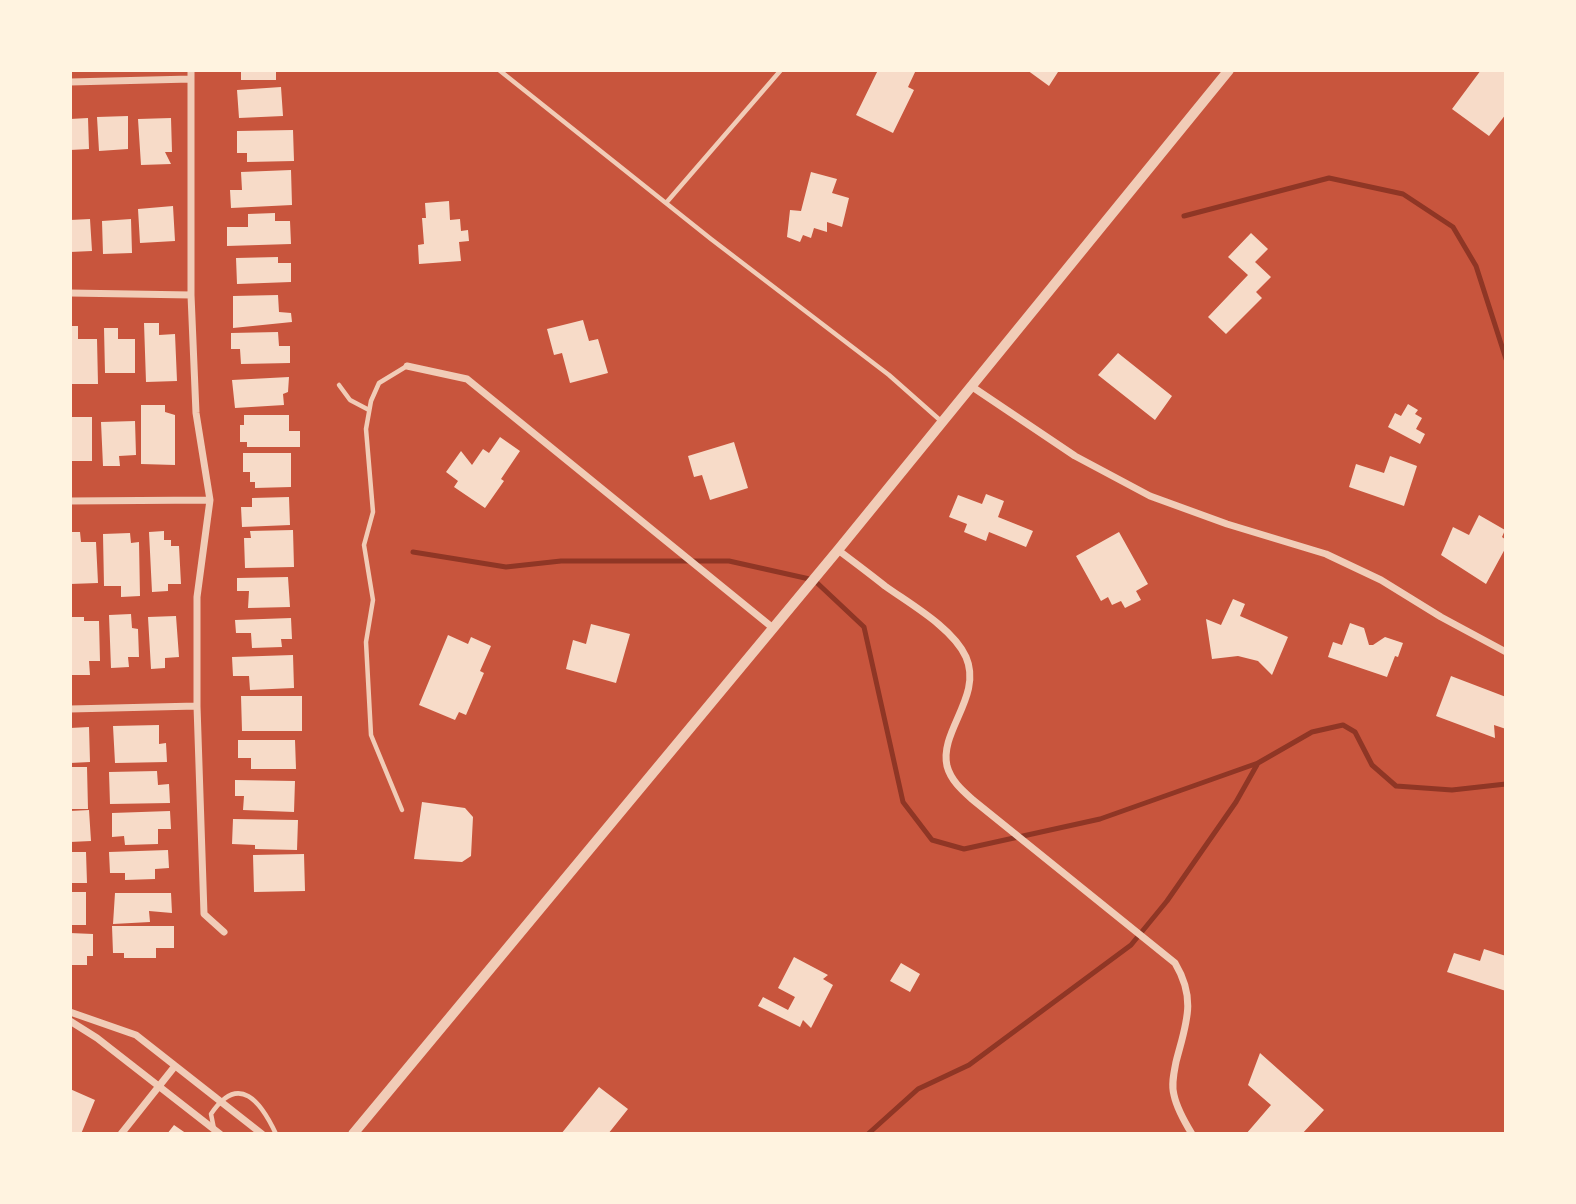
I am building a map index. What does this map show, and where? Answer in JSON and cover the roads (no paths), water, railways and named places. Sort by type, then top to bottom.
[{"type":"street","points":[[353,1134],[838,550],[1229,70]]},
{"type":"street","points":[[70,82],[191,74],[191,295],[196,413],[210,500],[197,597],[197,706],[204,914],[225,933]]},
{"type":"street","points":[[70,293],[191,295]]},
{"type":"street","points":[[407,366],[467,379],[773,628]]},
{"type":"street","points":[[971,386],[1075,456],[1150,496],[1227,524],[1326,554],[1381,580],[1441,617],[1506,652]]},
{"type":"street","points":[[70,501],[210,500]]},
{"type":"street","points":[[838,550],[936,623],[966,657],[970,676],[967,697],[947,749],[947,766],[956,784],[1175,963],[1185,979],[1189,997],[1174,1070],[1173,1092],[1181,1115],[1192,1134]]},
{"type":"street","points":[[70,709],[197,706]]},
{"type":"street","points":[[70,1012],[136,1035],[262,1134]]},
{"type":"street","points":[[70,1021],[97,1038],[217,1131]]},
{"type":"street","points":[[121,1134],[175,1066]]},
{"type":"lane","points":[[499,70],[889,375],[942,422]]},
{"type":"lane","points":[[666,203],[781,70]]},
{"type":"lane","points":[[402,810],[371,734],[366,642],[373,600],[364,545],[373,512],[366,429],[369,410],[379,383],[407,366]]},
{"type":"lane","points":[[339,385],[350,400],[369,410]]},
{"type":"lane","points":[[217,1131],[211,1114],[220,1101],[234,1093],[248,1095],[267,1114],[276,1134]]},
{"type":"waterway","points":[[1184,216],[1329,178],[1403,194],[1453,227],[1476,266],[1506,359]]},
{"type":"waterway","points":[[413,552],[506,567],[561,561],[729,561],[814,580],[864,627],[903,802],[932,840],[964,849],[1100,819],[1258,763]]},
{"type":"waterway","points":[[868,1134],[918,1089],[969,1065],[1131,945],[1167,901],[1236,802],[1258,763],[1312,732],[1343,725],[1355,732],[1372,765],[1396,786],[1452,790],[1506,784]]}]
